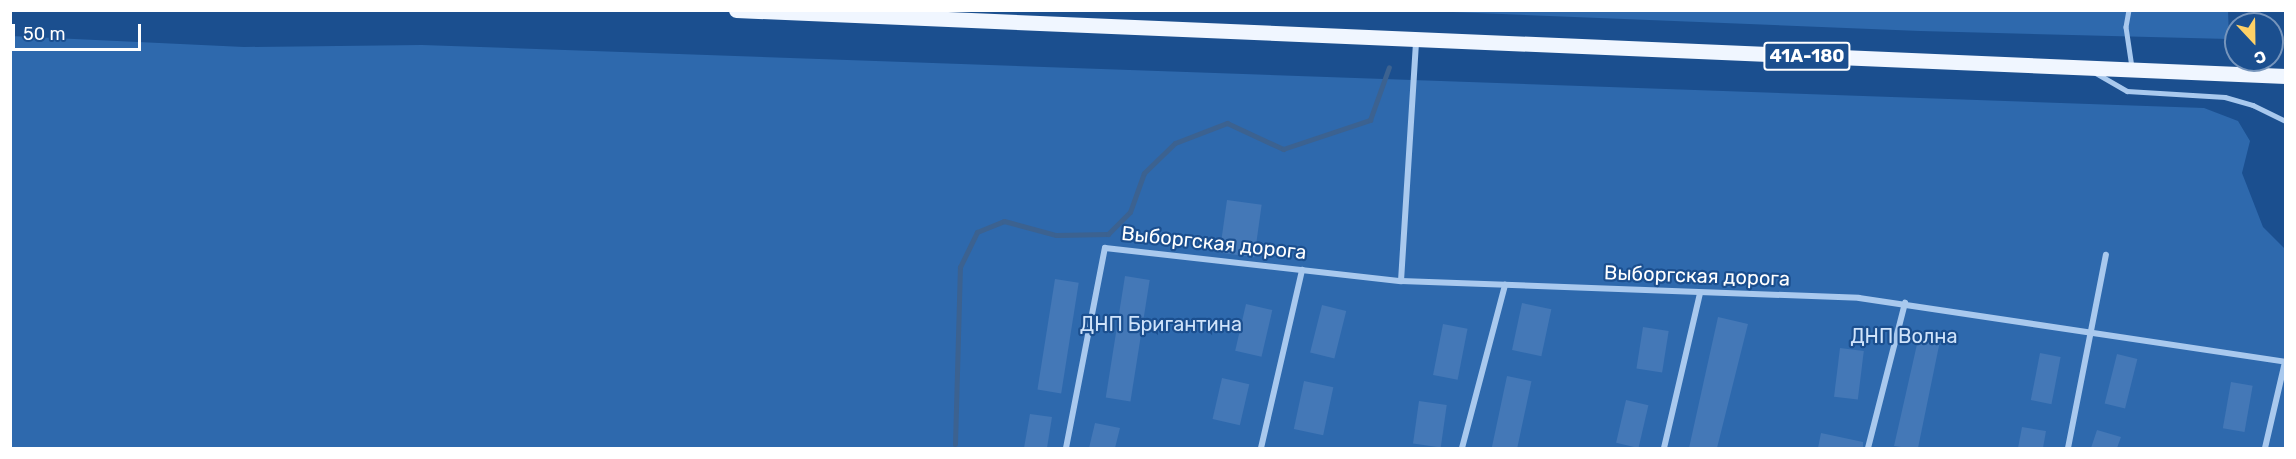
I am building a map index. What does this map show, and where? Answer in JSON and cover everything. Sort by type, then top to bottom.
[{"type":"main road","name":"41А-180","points":[[736,10],[953,15],[1525,44],[2286,76]]},
{"type":"street","points":[[1401,281],[1416,39]]},
{"type":"street","name":"Выборгская дорога","points":[[1066,448],[1105,248],[1401,281],[1905,303],[2094,335],[2285,362]]},
{"type":"street","points":[[2068,448],[2094,335],[2106,255]]},
{"type":"street","points":[[1261,448],[1302,270]]},
{"type":"street","points":[[1462,448],[1505,285]]},
{"type":"street","points":[[1664,448],[1700,293]]},
{"type":"street","points":[[1868,448],[1905,303]]},
{"type":"street","points":[[2265,448],[2285,362]]},
{"type":"lane","points":[[2129,10],[2126,27],[2132,70]]},
{"type":"lane","points":[[2089,68],[2127,91],[2224,97],[2253,105],[2286,121]]},
{"type":"green space","points":[[2228,10],[2228,12],[2224,12],[2224,39],[1920,31],[1428,11]]},
{"type":"green space","points":[[11,36],[244,47],[422,45],[2204,108],[2238,121],[2250,141],[2242,173],[2263,227],[2285,249],[2285,448],[11,448]]},
{"type":"building","points":[[1227,200],[1262,205],[1254,257],[1220,252]]},
{"type":"building","points":[[1125,276],[1150,280],[1130,401],[1106,397]]},
{"type":"building","points":[[1055,279],[1079,283],[1061,393],[1037,390]]},
{"type":"building","points":[[1522,303],[1551,309],[1541,356],[1512,350]]},
{"type":"building","points":[[1246,304],[1272,310],[1262,357],[1235,351]]},
{"type":"building","points":[[1322,305],[1346,311],[1334,359],[1310,353]]},
{"type":"building","points":[[1718,317],[1748,324],[1717,448],[1689,448]]},
{"type":"building","points":[[1443,324],[1468,329],[1458,380],[1433,375]]},
{"type":"building","points":[[1643,327],[1669,331],[1662,373],[1636,368]]},
{"type":"building","points":[[1920,331],[1941,336],[1918,448],[1894,446]]},
{"type":"building","points":[[1840,348],[1864,351],[1858,400],[1834,397]]},
{"type":"building","points":[[2040,353],[2061,357],[2051,404],[2031,400]]},
{"type":"building","points":[[2117,354],[2137,359],[2125,409],[2105,403]]},
{"type":"building","points":[[1507,376],[1531,381],[1517,448],[1492,448]]},
{"type":"building","points":[[1222,378],[1249,384],[1240,425],[1213,419]]},
{"type":"building","points":[[1304,381],[1333,387],[1323,435],[1294,429]]},
{"type":"building","points":[[2231,382],[2253,386],[2245,432],[2223,428]]},
{"type":"building","points":[[1626,400],[1648,405],[1639,448],[1616,443]]},
{"type":"building","points":[[1419,401],[1447,405],[1441,447],[1413,444]]},
{"type":"building","points":[[1030,414],[1052,417],[1047,448],[1024,448]]},
{"type":"building","points":[[1095,423],[1120,428],[1115,448],[1089,448]]},
{"type":"building","points":[[2022,427],[2046,431],[2043,448],[2018,448]]},
{"type":"building","points":[[2097,430],[2121,437],[2117,448],[2091,448]]},
{"type":"building","points":[[1821,433],[1863,442],[1863,448],[1818,448]]},
{"type":"waterway","points":[[955,444],[960,267],[977,232],[1004,221],[1056,235],[1108,234],[1130,212],[1144,173],[1175,143],[1227,123],[1283,149],[1370,120],[1389,67]]},
{"type":"park label","name":"ДНП Бригантина","points":[[1161,324]]},
{"type":"park label","name":"ДНП Волна","points":[[1904,336]]}]
